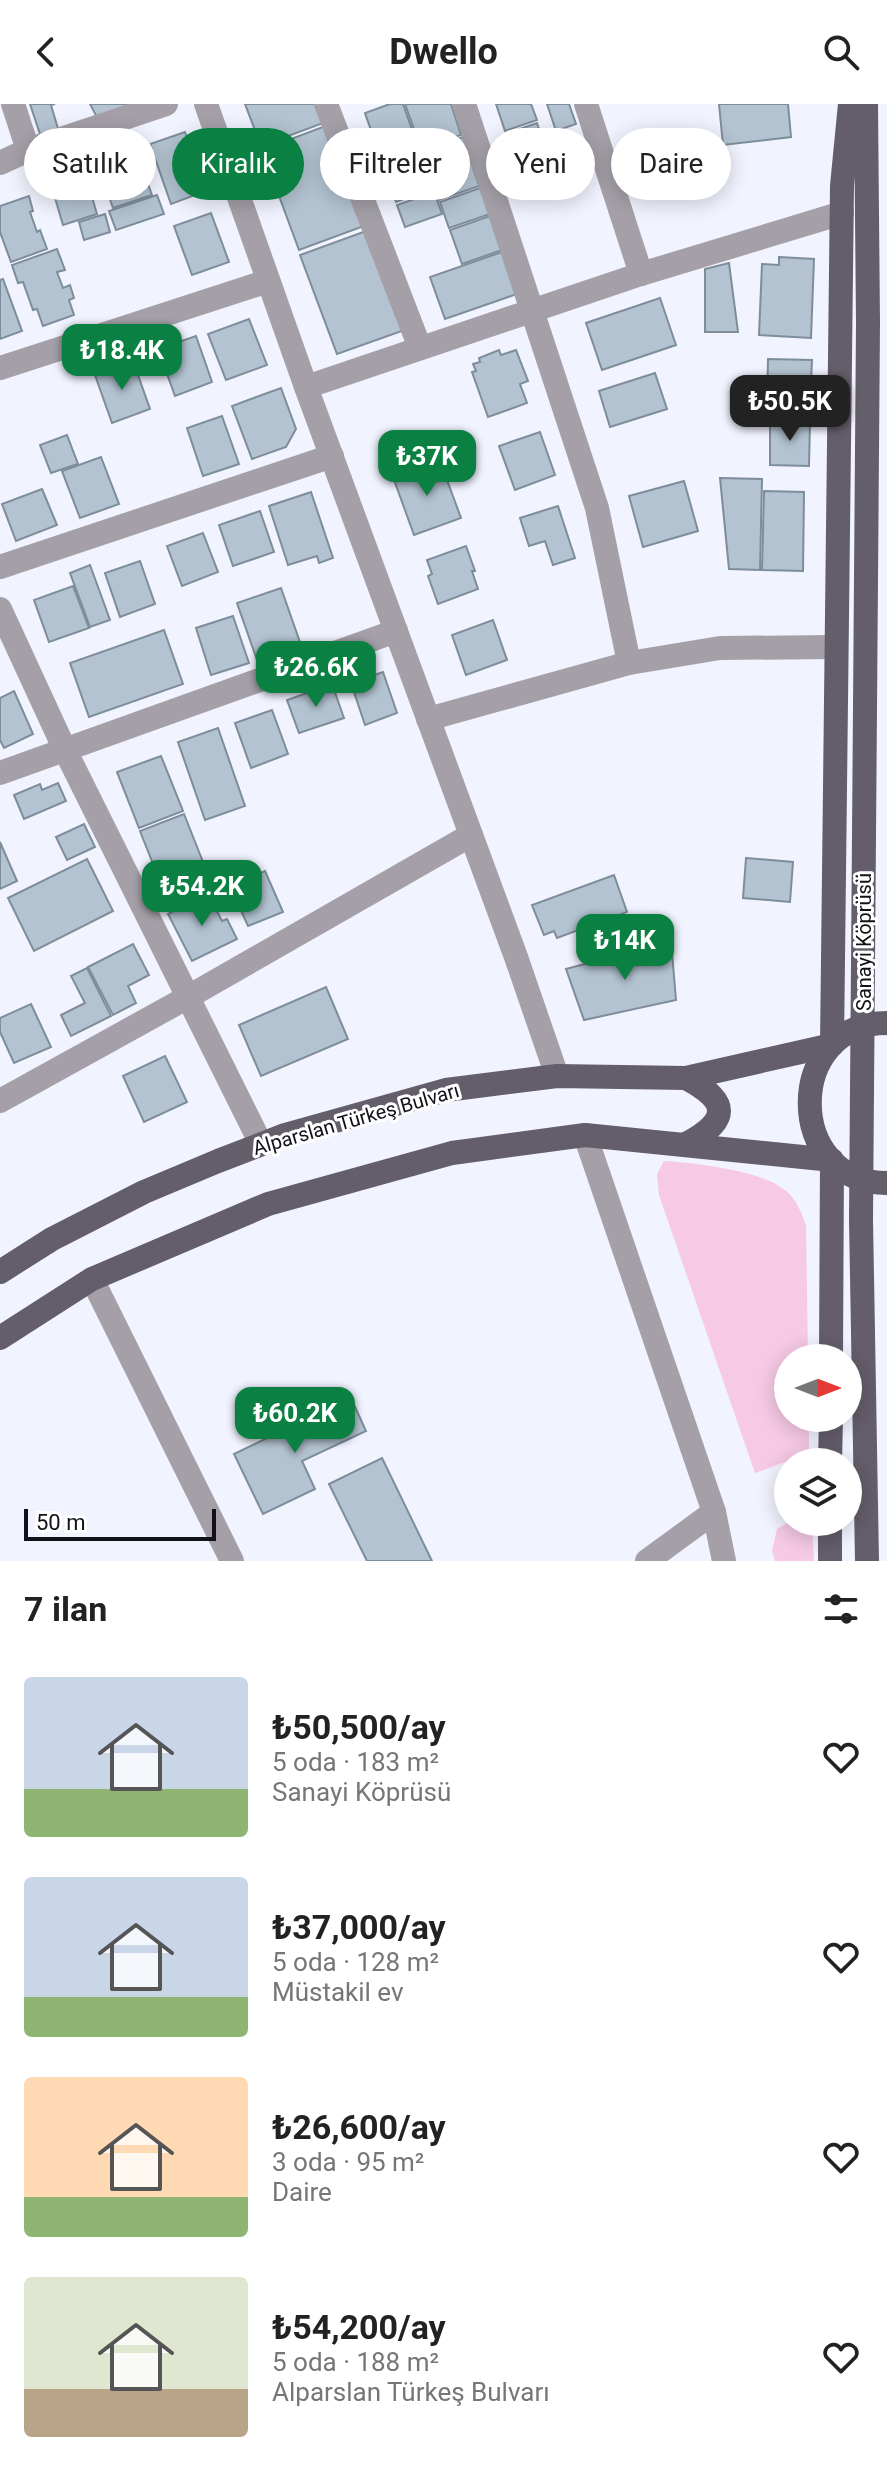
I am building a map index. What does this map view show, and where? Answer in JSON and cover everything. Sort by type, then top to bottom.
[{"type":"main road","points":[[850,104],[842,213],[832,1045],[817,1066],[809,1090],[809,1115],[817,1140],[832,1160],[852,1175],[876,1183],[887,1183]]},
{"type":"main road","name":"Sanayi Köprüsü","points":[[866,104],[868,323],[861,1219],[867,1561]]},
{"type":"main road","name":"Alparslan Türkeş Bulvarı","points":[[0,1272],[52,1239],[144,1192],[285,1135],[446,1090],[557,1076],[686,1078],[832,1045],[853,1031],[876,1023],[887,1023]]},
{"type":"main road","points":[[686,1078],[707,1089],[720,1111],[717,1123],[686,1144]]},
{"type":"main road","points":[[0,1338],[92,1279],[268,1204],[452,1153],[585,1135],[832,1160]]},
{"type":"main road","points":[[831,1344],[832,1160]]},
{"type":"main road","points":[[830,1536],[830,1561]]},
{"type":"street","points":[[13,104],[24,138]]},
{"type":"street","points":[[94,128],[166,104]]},
{"type":"street","points":[[206,104],[557,1076]]},
{"type":"street","points":[[326,104],[420,348]]},
{"type":"street","points":[[464,104],[597,508],[629,663]]},
{"type":"street","points":[[586,104],[641,274]]},
{"type":"street","points":[[0,163],[24,152]]},
{"type":"street","points":[[306,387],[641,274],[842,213]]},
{"type":"street","points":[[0,368],[268,281]]},
{"type":"street","points":[[0,567],[332,456]]},
{"type":"street","points":[[0,609],[65,750],[261,1144]]},
{"type":"street","points":[[0,773],[396,631]]},
{"type":"street","points":[[428,719],[629,663],[720,648],[836,647]]},
{"type":"street","points":[[0,1101],[471,835]]},
{"type":"street","points":[[585,1135],[714,1512],[724,1561]]},
{"type":"street","points":[[92,1279],[232,1561]]},
{"type":"street","points":[[647,1561],[714,1512]]},
{"type":"shaded area","points":[[664,1161],[757,1176],[787,1191],[800,1209],[806,1225],[808,1344],[774,1344],[774,1432],[809,1432],[809,1448],[774,1448],[774,1466],[755,1473],[659,1195],[657,1174]]},
{"type":"shaded area","points":[[775,1536],[813,1536],[814,1561],[775,1561],[772,1551]]},
{"type":"building","points":[[30,104],[55,104],[51,105],[58,128],[38,128]]},
{"type":"building","points":[[90,104],[134,104],[100,123]]},
{"type":"building","points":[[245,104],[320,104],[326,122],[304,130],[254,128]]},
{"type":"building","points":[[390,104],[403,104],[411,128],[370,128],[365,113]]},
{"type":"building","points":[[405,104],[451,104],[459,128],[414,128]]},
{"type":"building","points":[[496,104],[531,104],[537,120],[504,128]]},
{"type":"building","points":[[547,104],[569,104],[576,124],[555,128]]},
{"type":"building","points":[[719,104],[788,104],[791,137],[731,144],[731,128],[721,128]]},
{"type":"building","points":[[537,123],[539,128],[522,128]]},
{"type":"building","points":[[320,128],[320,200],[355,200],[364,226],[299,250],[280,200],[304,200],[304,134]]},
{"type":"building","points":[[172,136],[172,200],[182,200],[171,204],[156,161],[156,142]]},
{"type":"building","points":[[470,158],[479,186],[470,189]]},
{"type":"building","points":[[480,188],[490,214],[449,228],[440,202],[470,200],[470,192]]},
{"type":"building","points":[[156,195],[164,214],[116,230],[109,211],[142,200],[156,200]]},
{"type":"building","points":[[24,198],[30,200],[33,211],[30,212],[47,249],[11,262],[0,232],[0,206]]},
{"type":"building","points":[[56,200],[93,200],[97,214],[63,225]]},
{"type":"building","points":[[110,200],[137,200],[113,208]]},
{"type":"building","points":[[411,200],[437,200],[442,214],[405,227],[397,205]]},
{"type":"building","points":[[211,213],[229,262],[192,275],[174,226]]},
{"type":"building","points":[[105,214],[110,232],[84,240],[79,222]]},
{"type":"building","points":[[490,216],[502,250],[462,264],[450,230]]},
{"type":"building","points":[[366,231],[402,331],[337,354],[300,255]]},
{"type":"building","points":[[57,249],[65,270],[57,272],[63,288],[70,285],[74,298],[69,300],[74,315],[43,326],[37,309],[33,310],[23,282],[18,283],[12,265]]},
{"type":"building","points":[[502,252],[517,294],[445,319],[430,277]]},
{"type":"building","points":[[779,257],[814,259],[811,338],[759,335],[762,264],[779,265]]},
{"type":"building","points":[[729,263],[738,332],[705,332],[705,269]]},
{"type":"building","points":[[3,279],[22,331],[0,339],[0,280]]},
{"type":"building","points":[[660,298],[676,345],[602,370],[586,323]]},
{"type":"building","points":[[249,319],[267,365],[226,380],[208,334]]},
{"type":"building","points":[[196,336],[212,382],[175,396],[158,349]]},
{"type":"building","points":[[499,350],[501,355],[516,350],[528,381],[520,384],[527,403],[488,417],[472,372],[476,371],[473,364],[480,362],[479,358]]},
{"type":"building","points":[[768,359],[812,360],[810,403],[767,402]]},
{"type":"building","points":[[133,361],[150,409],[112,423],[95,375]]},
{"type":"building","points":[[655,373],[667,409],[610,427],[599,391]]},
{"type":"building","points":[[281,388],[296,429],[286,447],[252,459],[232,406]]},
{"type":"building","points":[[222,416],[239,464],[203,476],[187,428]]},
{"type":"building","points":[[770,421],[810,421],[809,466],[770,465]]},
{"type":"building","points":[[540,432],[555,475],[515,490],[499,446]]},
{"type":"building","points":[[67,435],[78,464],[51,473],[40,445]]},
{"type":"building","points":[[101,457],[119,504],[80,518],[62,471]]},
{"type":"building","points":[[440,461],[461,518],[414,535],[393,477]]},
{"type":"building","points":[[720,478],[762,479],[760,570],[729,569]]},
{"type":"building","points":[[684,481],[698,531],[643,547],[629,496]]},
{"type":"building","points":[[42,489],[57,525],[16,541],[2,504]]},
{"type":"building","points":[[764,491],[804,492],[803,571],[762,570]]},
{"type":"building","points":[[311,492],[333,558],[319,563],[317,556],[288,565],[269,506]]},
{"type":"building","points":[[558,506],[575,558],[553,565],[545,541],[529,546],[520,518]]},
{"type":"building","points":[[260,511],[274,552],[233,566],[219,525]]},
{"type":"building","points":[[203,533],[218,572],[182,586],[167,546]]},
{"type":"building","points":[[466,546],[478,589],[438,604],[428,576],[432,574],[427,560]]},
{"type":"building","points":[[140,561],[155,604],[120,617],[105,573]]},
{"type":"building","points":[[90,565],[110,620],[90,627],[70,573]]},
{"type":"building","points":[[73,586],[89,628],[49,642],[34,600]]},
{"type":"building","points":[[281,588],[302,648],[258,663],[237,603]]},
{"type":"building","points":[[233,616],[249,663],[211,675],[196,628]]},
{"type":"building","points":[[493,620],[507,660],[466,675],[452,635]]},
{"type":"building","points":[[164,630],[183,684],[89,717],[70,663]]},
{"type":"building","points":[[383,672],[397,713],[365,725],[351,683]]},
{"type":"building","points":[[332,684],[344,718],[299,733],[287,700]]},
{"type":"building","points":[[14,691],[33,734],[4,748],[0,740],[0,698]]},
{"type":"building","points":[[272,710],[288,754],[251,768],[235,723]]},
{"type":"building","points":[[218,728],[245,806],[205,820],[178,742]]},
{"type":"building","points":[[161,756],[183,811],[139,828],[117,772]]},
{"type":"building","points":[[58,783],[66,801],[24,819],[14,795],[40,784],[42,790]]},
{"type":"building","points":[[184,814],[207,872],[163,889],[140,831]]},
{"type":"building","points":[[84,824],[95,847],[67,860],[56,837]]},
{"type":"building","points":[[0,842],[17,881],[0,889]]},
{"type":"building","points":[[746,858],[793,862],[790,902],[743,898]]},
{"type":"building","points":[[87,859],[113,911],[34,951],[8,898]]},
{"type":"building","points":[[265,871],[283,912],[248,926],[230,886]]},
{"type":"building","points":[[614,875],[627,912],[557,938],[554,931],[544,935],[532,905]]},
{"type":"building","points":[[208,894],[222,921],[227,919],[237,939],[192,961],[168,914]]},
{"type":"building","points":[[671,941],[676,1000],[584,1020],[566,969]]},
{"type":"building","points":[[133,944],[149,975],[128,986],[136,1003],[113,1015],[88,967]]},
{"type":"building","points":[[87,968],[111,1016],[71,1036],[61,1015],[85,1003],[71,976]]},
{"type":"building","points":[[326,987],[348,1039],[261,1076],[239,1025]]},
{"type":"building","points":[[31,1004],[51,1047],[14,1063],[0,1032],[0,1018]]},
{"type":"building","points":[[165,1056],[187,1102],[144,1122],[123,1076]]},
{"type":"building","points":[[351,1398],[366,1431],[302,1461],[315,1489],[263,1514],[234,1454]]},
{"type":"building","points":[[382,1458],[432,1561],[367,1561],[329,1484]]}]
